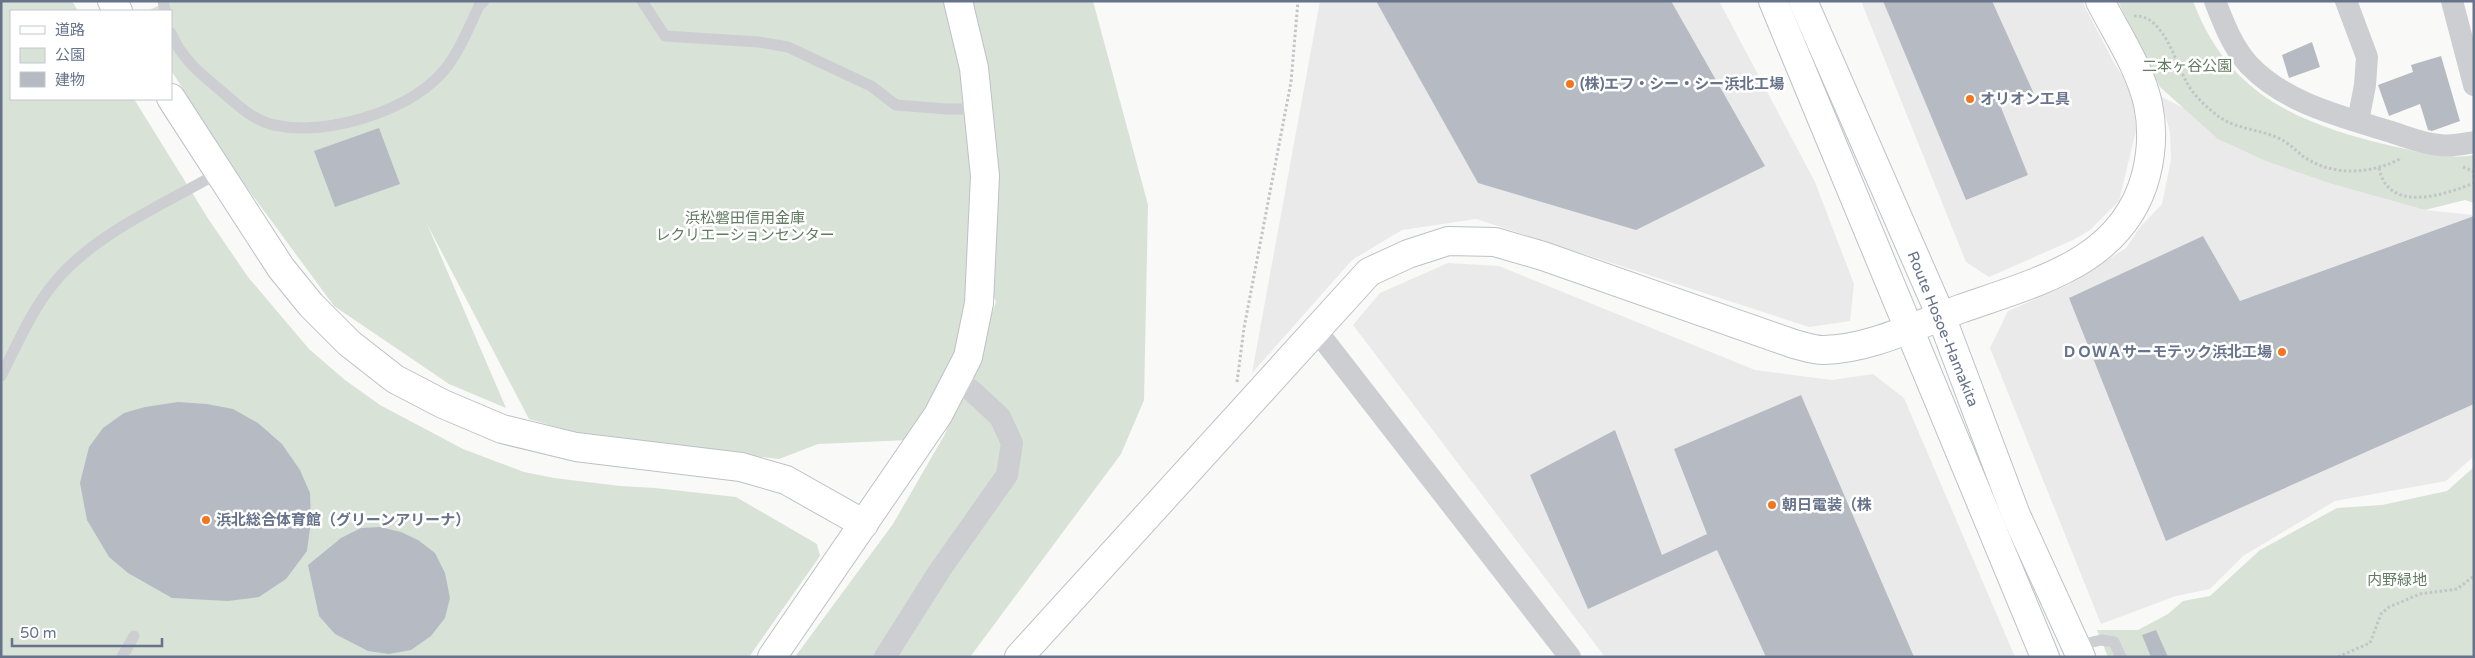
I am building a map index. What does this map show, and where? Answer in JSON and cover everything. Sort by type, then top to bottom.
[{"type":"street","points":[[772,657],[938,415],[968,356],[979,302],[986,176],[974,68],[958,1]]},
{"type":"street","name":"Route Hosoe-Hamakita","points":[[1773,1],[2045,657]]},
{"type":"street","name":"Route Hosoe-Hamakita","points":[[1803,1],[1940,316],[2016,515],[2078,652]]},
{"type":"street","points":[[1019,657],[1369,272],[1408,254],[1448,241],[1503,245],[1794,344],[1822,350],[1863,344],[1910,329],[1940,316],[2037,282],[2069,268],[2093,254],[2107,242],[2132,212],[2143,185],[2150,158],[2152,133],[2148,103],[2139,77],[2100,1]]},
{"type":"street","points":[[2215,1],[2231,41],[2258,74],[2284,93],[2358,122],[2441,146],[2474,142]]},
{"type":"street","points":[[2346,1],[2367,56],[2366,85],[2358,122]]},
{"type":"street","points":[[2452,1],[2474,85]]},
{"type":"street","points":[[172,100],[281,268],[311,305],[349,343],[395,379],[443,404],[502,429],[576,448],[741,467],[786,480],[864,524]]},
{"type":"street","points":[[1316,330],[1570,657]]},
{"type":"street","points":[[886,657],[940,570],[1007,475],[1012,443],[1000,417],[972,391],[956,380]]},
{"type":"lane","points":[[172,36],[174,42],[194,68],[238,106],[273,125],[308,128],[355,121],[406,101],[440,75],[460,48],[479,6],[484,1]]},
{"type":"lane","points":[[642,1],[665,36],[759,42],[788,47],[871,86],[896,105],[947,109],[978,109]]},
{"type":"lane","points":[[1,376],[23,331],[38,306],[54,283],[73,264],[99,242],[218,173]]},
{"type":"lane","points":[[122,657],[134,636]]},
{"type":"lane","points":[[2078,652],[2101,640],[2114,642],[2121,657]]},
{"type":"path","points":[[1237,384],[1244,328],[1291,82],[1298,1]]},
{"type":"path","points":[[2126,17],[2138,16],[2149,21],[2163,34],[2187,83],[2198,98],[2225,122],[2278,138],[2324,168],[2338,171],[2379,168],[2408,155]]},
{"type":"path","points":[[2379,168],[2383,182],[2388,188],[2407,196],[2430,197],[2474,183]]},
{"type":"path","points":[[2338,657],[2370,643],[2381,614],[2389,607],[2420,594],[2457,589],[2474,576]]},
{"type":"shaded area","points":[[1320,1],[1719,1],[1815,182],[1854,284],[1850,321],[1809,327],[1476,219],[1402,230],[1352,260],[1252,373]]},
{"type":"shaded area","points":[[1861,1],[2082,1],[2114,63],[2132,91],[2136,131],[2119,201],[2090,230],[2073,240],[1989,277],[1966,262]]},
{"type":"shaded area","points":[[2160,96],[2332,184],[2425,210],[2474,215],[2474,456],[2446,481],[2335,501],[2243,556],[2210,589],[2176,596],[2101,624],[1990,348],[2008,311],[2070,284],[2126,248],[2140,227],[2162,204],[2171,160],[2170,132]]},
{"type":"shaded area","points":[[1448,263],[1499,266],[1755,370],[1832,380],[1873,374],[1904,398],[2015,657],[1605,657],[1353,325],[1380,293]]},
{"type":"green space","points":[[1,1],[72,1],[77,10],[10,10],[10,100],[135,100],[209,220],[248,277],[309,349],[345,380],[380,405],[463,449],[524,472],[554,478],[620,486],[736,497],[817,544],[820,556],[749,657],[1,657]]},
{"type":"green space","name":"浜松磐田信用金庫 レクリエーションセンター","points":[[169,1],[1093,1],[1148,205],[1144,400],[1121,454],[970,657],[795,657],[893,524],[945,434],[996,302],[970,243],[967,290],[955,354],[909,440],[818,444],[779,459],[587,436],[529,419],[427,224],[506,408],[449,384],[334,306],[231,166],[172,72],[172,10],[149,10]]},
{"type":"green space","name":"二本ヶ谷公園","points":[[2118,1],[2193,1],[2208,33],[2226,60],[2247,82],[2271,100],[2297,115],[2358,137],[2412,151],[2452,157],[2474,155],[2474,203],[2465,200],[2425,210],[2332,184],[2266,161],[2218,139],[2160,87]]},
{"type":"green space","name":"内野緑地","points":[[2474,467],[2474,657],[2108,657],[2097,630],[2138,630],[2168,614],[2183,601],[2210,596],[2260,550],[2337,508],[2382,505],[2447,491]]},
{"type":"building","name":"(株)エフ・シー・シー浜北工場","points":[[1376,1],[1671,1],[1765,166],[1636,230],[1478,183]]},
{"type":"building","name":"オリオン工具","points":[[1883,1],[1992,1],[2034,94],[2000,105],[2028,175],[1966,200]]},
{"type":"building","points":[[2312,42],[2320,67],[2289,78],[2282,55]]},
{"type":"building","points":[[2441,56],[2460,121],[2432,131],[2428,130],[2420,104],[2389,116],[2378,85],[2413,72],[2411,65]]},
{"type":"building","points":[[379,128],[400,184],[335,207],[314,151]]},
{"type":"building","name":"ＤＯＷＡサーモテック浜北工場","points":[[2474,216],[2474,404],[2166,541],[2069,298],[2203,236],[2240,301]]},
{"type":"building","name":"朝日電装（株","points":[[1801,395],[1914,657],[1766,657],[1717,550],[1588,609],[1530,475],[1615,430],[1662,555],[1707,534],[1674,449]]},
{"type":"building","points":[[178,402],[207,404],[233,409],[258,423],[282,444],[300,470],[310,493],[311,521],[307,551],[286,579],[259,597],[228,601],[172,598],[128,573],[109,557],[87,520],[80,483],[89,447],[103,428],[124,413],[145,407]]},
{"type":"building","points":[[380,527],[401,532],[418,540],[435,553],[445,573],[450,598],[445,618],[431,636],[411,650],[389,654],[368,651],[335,634],[319,616],[308,565],[341,538],[361,528]]},
{"type":"building","points":[[2156,630],[2168,657],[2151,657],[2142,635]]},
{"type":"place","name":"(株)エフ・シー・シー浜北工場","points":[[1570,84]]},
{"type":"place","name":"オリオン工具","points":[[1970,99]]},
{"type":"place","name":"ＤＯＷＡサーモテック浜北工場","points":[[2282,352]]},
{"type":"place","name":"朝日電装（株","points":[[1772,505]]},
{"type":"place","name":"浜北総合体育館（グリーンアリーナ）","points":[[206,520]]}]
